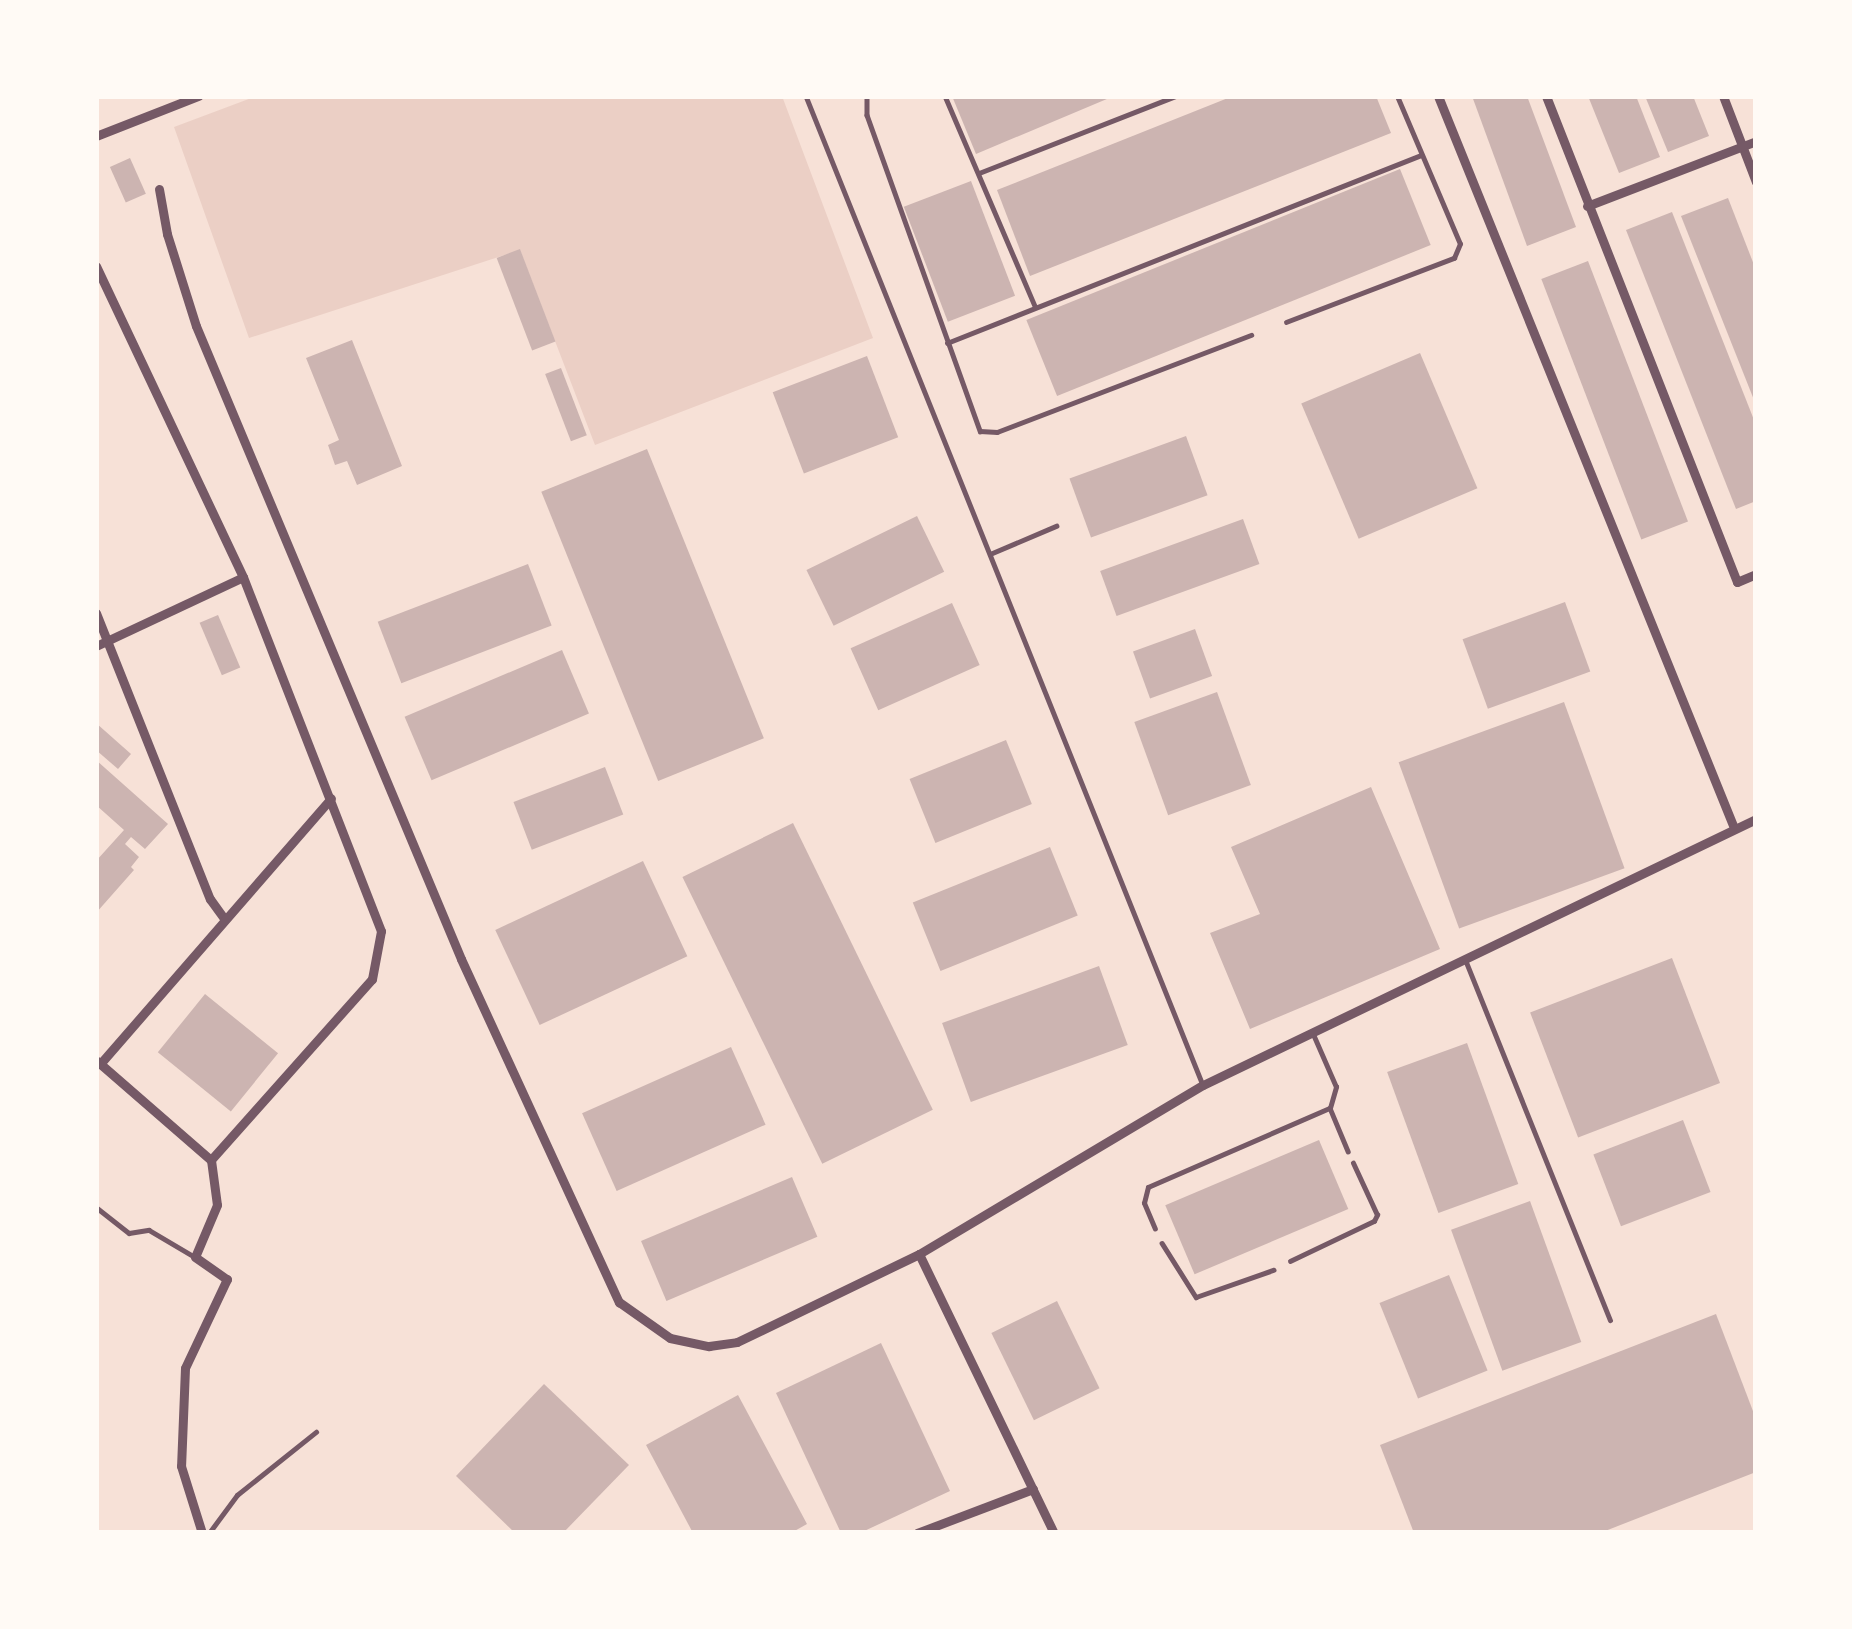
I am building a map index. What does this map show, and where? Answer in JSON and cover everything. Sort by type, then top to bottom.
[{"type":"street","points":[[96,136],[198,96]]},
{"type":"street","points":[[1438,96],[1734,828]]},
{"type":"street","points":[[1546,96],[1737,582],[1756,574]]},
{"type":"street","points":[[1723,96],[1756,182]]},
{"type":"street","points":[[1587,206],[1756,141]]},
{"type":"street","points":[[159,189],[167,234],[205,347],[461,959],[619,1302],[670,1338],[709,1346],[737,1342],[919,1254],[1203,1085],[1756,819]]},
{"type":"street","points":[[96,266],[243,577],[381,931],[372,979],[211,1160]]},
{"type":"street","points":[[96,646],[243,577]]},
{"type":"street","points":[[96,613],[211,899],[223,916]]},
{"type":"street","points":[[206,1533],[181,1479],[185,1368],[227,1279],[195,1257],[217,1205],[211,1160],[98,1062],[331,798]]},
{"type":"street","points":[[919,1254],[1054,1533]]},
{"type":"street","points":[[917,1533],[1033,1489]]},
{"type":"lane","points":[[806,96],[1203,1085]]},
{"type":"lane","points":[[867,96],[867,115],[980,431],[988,434],[1251,335]]},
{"type":"lane","points":[[945,96],[1035,306]]},
{"type":"lane","points":[[979,173],[1174,96]]},
{"type":"lane","points":[[1286,322],[1454,258],[1460,244],[1397,96]]},
{"type":"lane","points":[[946,343],[1421,154]]},
{"type":"lane","points":[[990,555],[1056,526]]},
{"type":"lane","points":[[1464,956],[1610,1320]]},
{"type":"lane","points":[[1312,1032],[1336,1087],[1330,1108],[1348,1151]]},
{"type":"lane","points":[[1155,1229],[1144,1203],[1148,1187],[1330,1108]]},
{"type":"lane","points":[[1290,1261],[1374,1221],[1376,1215],[1353,1163]]},
{"type":"lane","points":[[96,1207],[129,1233],[149,1230],[195,1257]]},
{"type":"lane","points":[[1162,1244],[1196,1297],[1273,1270]]},
{"type":"lane","points":[[206,1533],[237,1496],[316,1432]]},
{"type":"shaded area","points":[[257,96],[782,96],[873,338],[595,445],[520,250],[249,338],[174,127]]},
{"type":"building","points":[[952,96],[1114,96],[976,154]]},
{"type":"building","points":[[1233,96],[1376,96],[1391,133],[1030,276],[997,190]]},
{"type":"building","points":[[1472,96],[1527,96],[1576,227],[1527,246]]},
{"type":"building","points":[[1588,96],[1636,96],[1660,157],[1619,173]]},
{"type":"building","points":[[1645,96],[1693,96],[1709,136],[1668,152]]},
{"type":"building","points":[[130,158],[146,194],[126,203],[110,167]]},
{"type":"building","points":[[1400,169],[1431,245],[1057,396],[1026,320]]},
{"type":"building","points":[[971,181],[1015,296],[948,322],[904,207]]},
{"type":"building","points":[[1728,198],[1756,270],[1756,405],[1681,216]]},
{"type":"building","points":[[1672,212],[1756,425],[1756,501],[1736,509],[1626,230]]},
{"type":"building","points":[[520,249],[555,341],[532,350],[497,258]]},
{"type":"building","points":[[1588,261],[1688,521],[1641,539],[1541,279]]},
{"type":"building","points":[[352,340],[402,466],[357,485],[347,461],[335,465],[328,445],[339,440],[306,358]]},
{"type":"building","points":[[1420,353],[1477,488],[1359,539],[1301,403]]},
{"type":"building","points":[[867,356],[898,437],[804,473],[773,392]]},
{"type":"building","points":[[561,368],[587,435],[571,441],[545,374]]},
{"type":"building","points":[[1186,436],[1208,495],[1091,538],[1069,478]]},
{"type":"building","points":[[647,449],[764,738],[658,781],[541,492]]},
{"type":"building","points":[[917,516],[944,572],[834,626],[806,570]]},
{"type":"building","points":[[1243,519],[1259,564],[1117,616],[1100,571]]},
{"type":"building","points":[[528,564],[552,626],[401,683],[378,622]]},
{"type":"building","points":[[1565,602],[1590,672],[1488,709],[1463,639]]},
{"type":"building","points":[[952,603],[980,665],[878,710],[851,648]]},
{"type":"building","points":[[218,615],[240,667],[222,675],[200,623]]},
{"type":"building","points":[[1195,629],[1212,676],[1150,699],[1133,652]]},
{"type":"building","points":[[562,650],[589,714],[432,780],[405,717]]},
{"type":"building","points":[[1217,692],[1251,785],[1168,815],[1134,722]]},
{"type":"building","points":[[1564,702],[1625,868],[1459,929],[1399,762]]},
{"type":"building","points":[[96,723],[131,754],[118,769],[96,750]]},
{"type":"building","points":[[1006,740],[1032,804],[935,843],[910,779]]},
{"type":"building","points":[[96,760],[168,824],[145,849],[131,837],[125,844],[139,857],[131,867],[134,870],[96,913],[96,861],[124,830],[96,805]]},
{"type":"building","points":[[605,767],[623,815],[532,850],[514,802]]},
{"type":"building","points":[[1371,787],[1440,949],[1250,1029],[1210,933],[1260,914],[1231,847]]},
{"type":"building","points":[[793,823],[933,1110],[822,1164],[682,877]]},
{"type":"building","points":[[1050,847],[1078,916],[940,971],[913,902]]},
{"type":"building","points":[[643,861],[687,956],[540,1025],[495,930]]},
{"type":"building","points":[[1672,958],[1720,1083],[1578,1138],[1530,1012]]},
{"type":"building","points":[[1099,966],[1128,1045],[971,1102],[942,1023]]},
{"type":"building","points":[[205,994],[278,1053],[231,1111],[158,1052]]},
{"type":"building","points":[[1467,1043],[1518,1184],[1438,1213],[1387,1072]]},
{"type":"building","points":[[731,1047],[766,1125],[617,1191],[582,1113]]},
{"type":"building","points":[[1683,1120],[1711,1192],[1621,1226],[1593,1154]]},
{"type":"building","points":[[1319,1140],[1348,1209],[1195,1274],[1165,1205]]},
{"type":"building","points":[[792,1177],[817,1237],[666,1301],[641,1241]]},
{"type":"building","points":[[1530,1201],[1581,1342],[1502,1371],[1451,1230]]},
{"type":"building","points":[[1449,1275],[1488,1370],[1418,1399],[1379,1303]]},
{"type":"building","points":[[1057,1301],[1100,1388],[1034,1420],[991,1333]]},
{"type":"building","points":[[1716,1314],[1756,1419],[1756,1472],[1600,1533],[1414,1533],[1380,1445]]},
{"type":"building","points":[[881,1343],[950,1491],[860,1533],[841,1533],[776,1393]]},
{"type":"building","points":[[544,1384],[629,1465],[563,1533],[515,1533],[456,1476]]},
{"type":"building","points":[[738,1395],[807,1524],[791,1533],[693,1533],[646,1445]]}]
